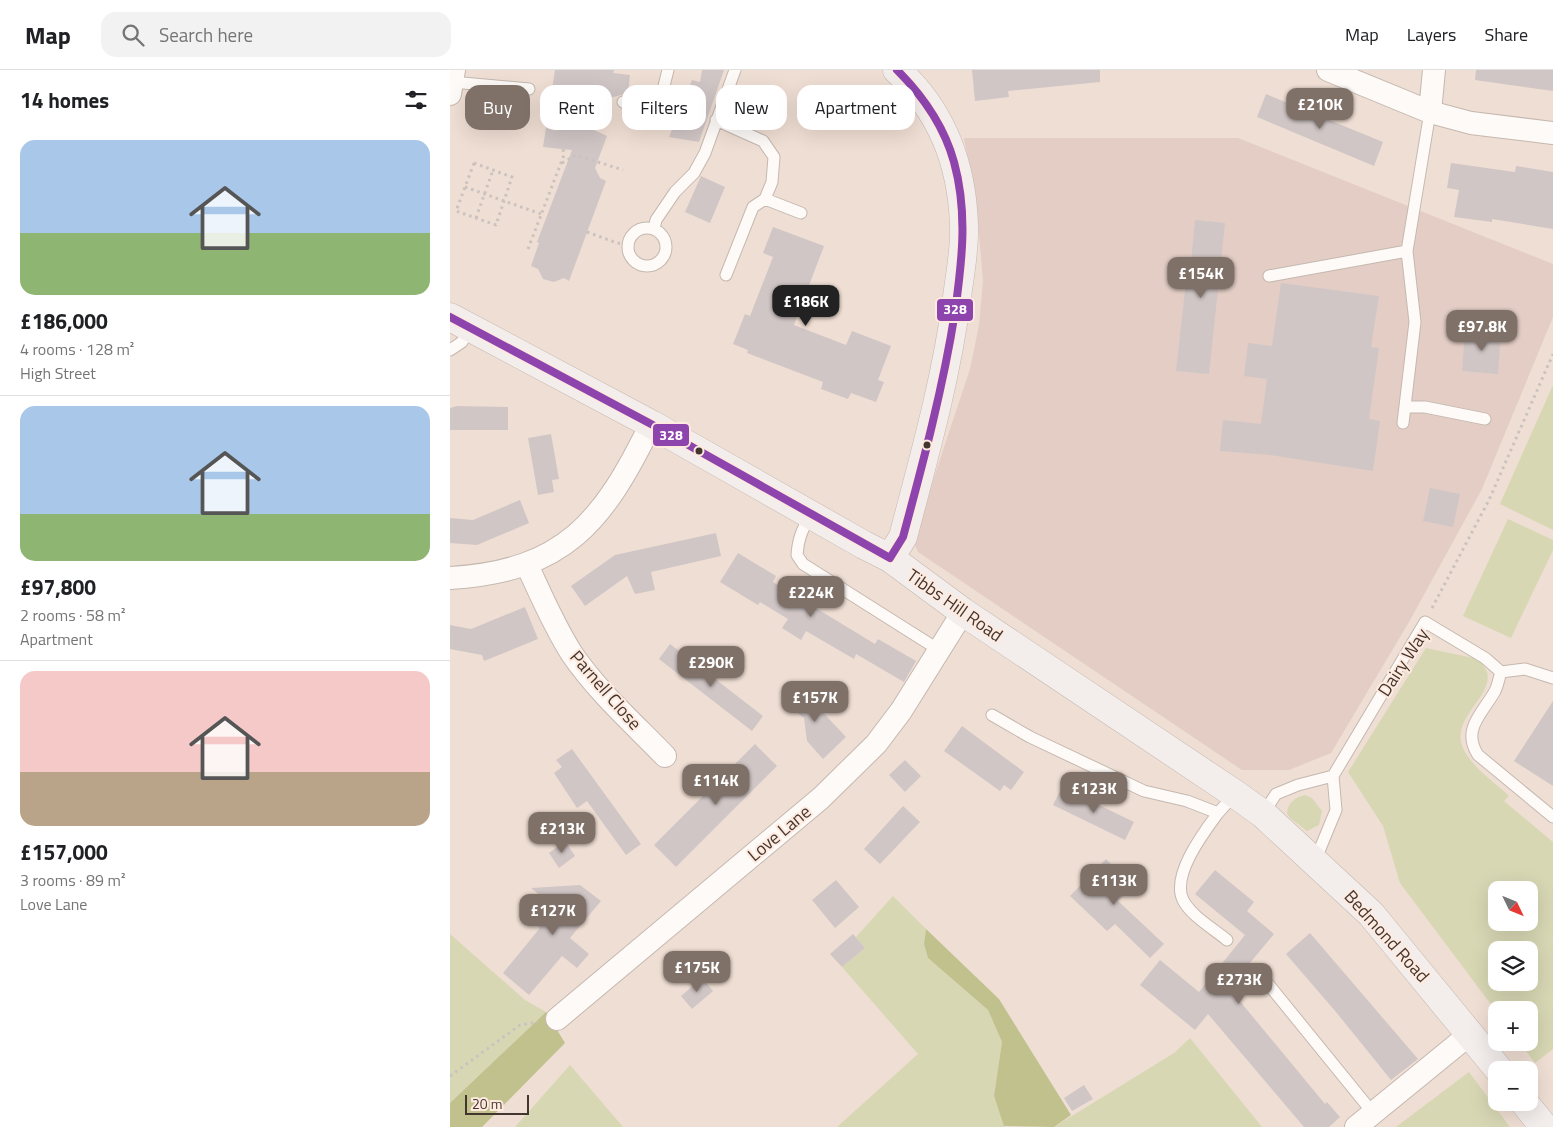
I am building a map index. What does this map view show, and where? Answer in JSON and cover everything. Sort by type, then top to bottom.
[{"type":"street","points":[[890,558],[903,537],[944,384],[953,327],[964,226],[960,188],[951,151],[937,118],[925,98],[897,70]]},
{"type":"street","points":[[1328,70],[1430,112],[1471,123],[1553,133]]},
{"type":"street","points":[[1430,112],[1434,70]]},
{"type":"street","name":"Tibbs Hill Road","points":[[460,322],[651,424],[864,546],[890,558],[1226,803],[1263,814]]},
{"type":"street","points":[[450,578],[480,576],[527,565],[545,557],[572,540],[592,521],[613,495],[631,465],[651,424]]},
{"type":"street","name":"Parnell Close","points":[[527,565],[554,622],[572,654],[608,698],[665,756]]},
{"type":"street","name":"Love Lane","points":[[557,1019],[821,798],[876,744],[901,711],[963,612]]},
{"type":"street","name":"Bedmond Road","points":[[1263,814],[1371,914],[1492,1061]]},
{"type":"street","points":[[1365,1120],[1470,1034]]},
{"type":"street","points":[[1531,1111],[1544,1127]]},
{"type":"lane","points":[[664,85],[668,70]]},
{"type":"lane","points":[[729,85],[735,70]]},
{"type":"lane","points":[[452,82],[485,85]]},
{"type":"lane","points":[[1402,423],[1415,322],[1407,251],[1430,112]]},
{"type":"lane","points":[[654,229],[656,220],[675,192],[694,173],[716,120]]},
{"type":"lane","points":[[726,275],[753,207],[765,198],[772,182],[774,156],[763,141],[738,130]]},
{"type":"lane","points":[[765,198],[801,213]]},
{"type":"lane","points":[[645,228],[654,229],[663,236],[666,246],[662,258],[650,266],[638,264],[631,257],[628,245],[636,232],[645,228]]},
{"type":"lane","points":[[1269,276],[1407,251]]},
{"type":"lane","points":[[450,350],[462,342],[460,322]]},
{"type":"lane","points":[[1404,406],[1425,407],[1484,419]]},
{"type":"lane","points":[[812,515],[800,532],[798,541],[797,556],[803,564],[940,650]]},
{"type":"lane","name":"Dairy Way","points":[[1333,776],[1424,622],[1485,658],[1501,672]]},
{"type":"lane","points":[[1553,678],[1525,669],[1501,672],[1496,689],[1476,721],[1471,734],[1472,746],[1478,755],[1553,816]]},
{"type":"lane","points":[[992,715],[1030,737],[1144,791],[1187,801],[1226,803]]},
{"type":"lane","points":[[1263,814],[1276,794],[1298,785],[1333,776],[1336,810],[1315,861]]},
{"type":"lane","points":[[1226,803],[1187,861],[1180,888],[1183,900],[1190,909],[1226,940]]},
{"type":"lane","points":[[1269,984],[1365,1120]]},
{"type":"path","points":[[528,249],[561,163],[563,149]]},
{"type":"path","points":[[561,163],[576,156],[623,170]]},
{"type":"path","points":[[474,163],[512,177],[496,224],[456,211],[465,187],[474,163]]},
{"type":"path","points":[[476,218],[493,170]]},
{"type":"path","points":[[465,187],[541,214]]},
{"type":"path","points":[[587,232],[628,245]]},
{"type":"path","points":[[1424,622],[1489,500],[1553,354]]},
{"type":"path","points":[[450,1076],[520,1025],[557,1019]]},
{"type":"shaded area","points":[[964,138],[1238,138],[1553,264],[1553,317],[1482,489],[1409,622],[1331,753],[1289,770],[1242,770],[918,552],[913,541],[970,369],[979,325],[983,281],[977,210]]},
{"type":"green space","points":[[1553,385],[1553,530],[1500,504]]},
{"type":"green space","points":[[1508,519],[1553,540],[1553,550],[1511,638],[1463,616]]},
{"type":"green space","points":[[1426,648],[1478,659],[1487,672],[1487,682],[1484,691],[1465,719],[1461,730],[1461,740],[1465,752],[1480,770],[1509,796],[1504,801],[1553,842],[1553,1049],[1538,1061],[1534,1061],[1526,1051],[1538,1051],[1538,1001],[1488,1001],[1400,883],[1383,826],[1348,772]]},
{"type":"green space","points":[[1305,795],[1312,798],[1322,811],[1319,825],[1307,831],[1290,818],[1287,813],[1293,801]]},
{"type":"green space","points":[[893,896],[926,929],[924,944],[928,958],[988,1010],[1002,1042],[994,1096],[1005,1127],[837,1127],[918,1054],[842,967],[865,948],[856,937]]},
{"type":"green space","points":[[926,929],[999,999],[1071,1115],[1054,1127],[1004,1126],[994,1096],[1002,1042],[988,1010],[928,958],[924,944]]},
{"type":"green space","points":[[450,934],[525,1000],[546,1012],[450,1103]]},
{"type":"green space","points":[[546,1012],[565,1043],[482,1127],[450,1127],[450,1103]]},
{"type":"green space","points":[[1190,1038],[1262,1127],[1054,1127],[1174,1053]]},
{"type":"green space","points":[[570,1065],[623,1127],[515,1127]]},
{"type":"green space","points":[[1469,1072],[1488,1097],[1488,1111],[1498,1111],[1510,1127],[1396,1127]]},
{"type":"building","points":[[555,70],[614,70],[613,73],[630,75],[629,85],[622,85],[622,95],[612,97],[612,85],[553,85]]},
{"type":"building","points":[[702,70],[724,70],[719,85],[716,85],[716,93],[706,122],[706,85],[690,85],[692,80],[700,82]]},
{"type":"building","points":[[972,70],[1100,70],[1100,82],[1008,91],[1009,97],[975,101]]},
{"type":"building","points":[[1476,70],[1553,70],[1553,91],[1475,80]]},
{"type":"building","points":[[1266,94],[1383,142],[1374,166],[1257,117]]},
{"type":"building","points":[[546,130],[594,130],[607,136],[595,168],[600,178],[606,181],[569,281],[564,278],[554,282],[543,279],[538,269],[531,266],[539,243],[537,242],[572,150],[543,147]]},
{"type":"building","points":[[672,130],[703,130],[699,142],[669,137]]},
{"type":"building","points":[[1451,163],[1515,172],[1516,166],[1553,172],[1553,229],[1492,219],[1492,222],[1454,217],[1459,190],[1447,188]]},
{"type":"building","points":[[701,176],[725,187],[710,223],[685,212]]},
{"type":"building","points":[[1195,220],[1225,223],[1209,374],[1176,371],[1187,272],[1190,273]]},
{"type":"building","points":[[773,227],[824,246],[794,325],[846,345],[852,331],[891,346],[878,380],[884,382],[876,402],[851,393],[848,399],[821,389],[823,382],[747,353],[748,350],[733,344],[745,314],[750,316],[773,257],[763,253]]},
{"type":"building","points":[[1281,283],[1379,296],[1371,347],[1379,348],[1369,419],[1380,421],[1373,471],[1270,455],[1220,451],[1223,420],[1261,424],[1267,379],[1244,376],[1248,343],[1272,346]]},
{"type":"building","points":[[1465,331],[1501,333],[1498,374],[1462,371]]},
{"type":"building","points":[[457,406],[508,407],[508,430],[450,430],[450,408]]},
{"type":"building","points":[[551,434],[559,479],[552,480],[554,492],[538,495],[528,438]]},
{"type":"building","points":[[1430,488],[1460,494],[1453,527],[1423,521]]},
{"type":"building","points":[[520,500],[529,523],[477,545],[450,543],[450,518],[473,520]]},
{"type":"building","points":[[716,533],[721,556],[651,572],[655,590],[635,594],[627,576],[585,606],[571,586],[615,555]]},
{"type":"building","points":[[738,553],[776,576],[773,582],[875,644],[878,639],[916,661],[904,682],[856,654],[854,659],[806,631],[801,640],[782,628],[788,619],[760,602],[758,605],[720,582]]},
{"type":"building","points":[[525,607],[538,639],[484,661],[482,655],[450,649],[450,625],[471,629]]},
{"type":"building","points":[[670,644],[763,716],[752,731],[659,659]]},
{"type":"building","points":[[797,685],[846,737],[823,759],[807,741],[804,718],[782,701],[792,688],[794,689]]},
{"type":"building","points":[[1553,701],[1553,786],[1514,761]]},
{"type":"building","points":[[962,726],[1024,772],[1011,790],[1004,785],[1000,791],[944,751]]},
{"type":"building","points":[[755,744],[777,766],[676,867],[654,845]]},
{"type":"building","points":[[572,749],[641,844],[626,855],[587,801],[577,808],[554,773],[562,767],[556,760]]},
{"type":"building","points":[[905,760],[921,776],[905,792],[889,775]]},
{"type":"building","points":[[1062,787],[1134,822],[1125,840],[1053,805]]},
{"type":"building","points":[[903,806],[920,822],[880,864],[864,849]]},
{"type":"building","points":[[565,841],[575,856],[559,868],[549,853]]},
{"type":"building","points":[[1106,859],[1133,886],[1118,901],[1164,944],[1150,958],[1115,924],[1107,931],[1070,896]]},
{"type":"building","points":[[1215,870],[1254,902],[1247,911],[1274,934],[1229,988],[1325,1104],[1327,1102],[1340,1117],[1329,1127],[1304,1127],[1208,1014],[1195,1030],[1140,985],[1160,960],[1199,992],[1245,935],[1195,894]]},
{"type":"building","points":[[836,880],[859,907],[835,928],[812,900]]},
{"type":"building","points":[[580,885],[601,901],[570,938],[589,954],[577,968],[562,956],[529,995],[503,973],[540,928],[535,923],[551,904],[531,888]]},
{"type":"building","points":[[1310,933],[1418,1059],[1391,1080],[1286,954]]},
{"type":"building","points":[[853,934],[865,948],[842,967],[830,954]]},
{"type":"building","points":[[702,978],[713,991],[692,1009],[681,996]]},
{"type":"building","points":[[1084,1085],[1093,1099],[1072,1111],[1064,1098]]},
{"type":"transit line","name":"328","points":[[890,558],[903,537],[939,397],[955,312],[962,237],[961,200],[958,181],[945,136],[932,112],[897,70]]},
{"type":"transit line","name":"328","points":[[450,317],[651,424],[890,558]]}]
